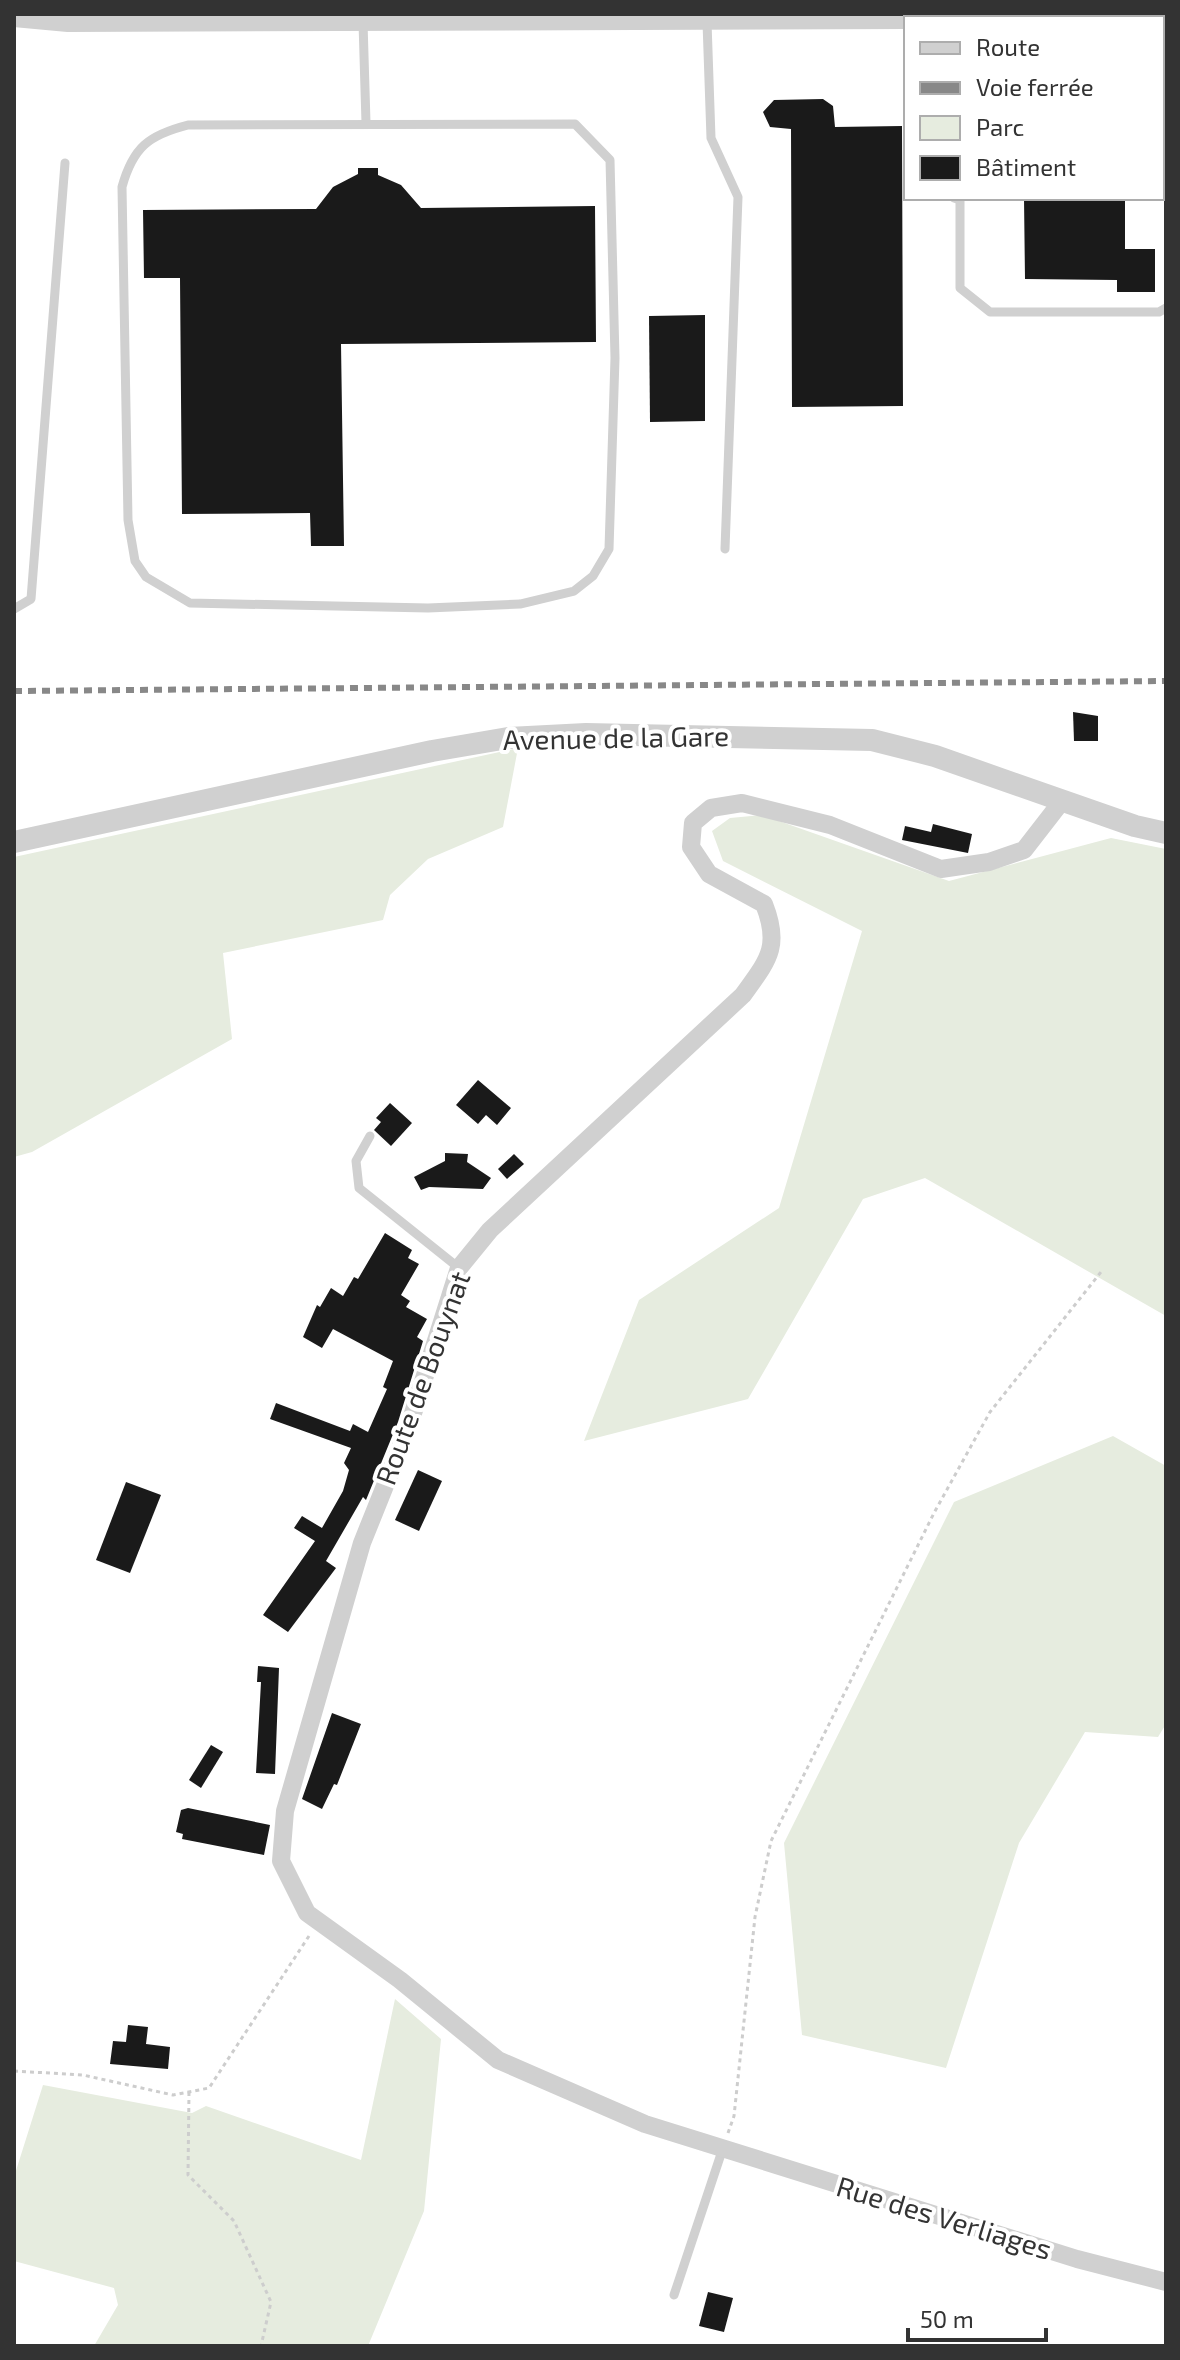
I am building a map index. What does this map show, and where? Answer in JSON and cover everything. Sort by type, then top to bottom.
[{"type":"street","points":[[14,18],[68,23],[904,20]]},
{"type":"street","name":"Avenue de la Gare","points":[[14,842],[432,751],[508,738],[586,734],[872,740],[935,756],[1062,801],[1166,833]]},
{"type":"street","name":"Route de Bouynat","points":[[723,2148],[645,2124],[498,2060],[400,1980],[307,1913],[281,1861],[285,1811],[362,1543],[409,1426],[459,1268],[490,1230],[743,995],[771,956],[773,927],[764,904],[709,874],[691,847],[693,823],[711,808],[742,803],[830,825],[941,869],[989,862],[1024,850],[1062,801]]},
{"type":"street","name":"Rue des Verliages","points":[[723,2148],[1077,2259],[1166,2282]]},
{"type":"lane","points":[[363,22],[366,123]]},
{"type":"lane","points":[[707,22],[711,138],[738,197],[725,549]]},
{"type":"lane","points":[[366,123],[575,124],[610,160],[615,358],[609,549],[593,576],[574,591],[520,604],[428,608],[190,603],[146,577],[135,561],[128,520],[122,187],[128,163],[140,148],[163,132],[188,125],[366,123]]},
{"type":"lane","points":[[14,609],[31,599],[65,163]]},
{"type":"lane","points":[[960,200],[960,288],[990,312],[1159,312],[1166,308]]},
{"type":"lane","points":[[370,1136],[356,1161],[359,1188],[459,1268]]},
{"type":"lane","points":[[674,2295],[723,2148]]},
{"type":"path","points":[[723,2148],[734,2116],[755,1917],[771,1841],[934,1513],[990,1412],[1101,1272]]},
{"type":"path","points":[[14,2071],[83,2075],[173,2095],[209,2088],[320,1922]]},
{"type":"path","points":[[189,2092],[188,2175],[234,2221],[271,2302],[261,2346]]},
{"type":"green space","points":[[518,748],[503,827],[428,859],[390,895],[383,920],[223,953],[232,1039],[32,1152],[14,1157],[14,857]]},
{"type":"green space","points":[[762,815],[949,881],[1111,838],[1166,849],[1166,1316],[925,1178],[863,1199],[748,1399],[584,1441],[639,1300],[779,1208],[862,931],[723,861],[712,831],[730,818]]},
{"type":"green space","points":[[1113,1436],[1166,1466],[1166,1724],[1158,1737],[1085,1732],[1019,1843],[946,2068],[802,2035],[784,1843],[954,1502]]},
{"type":"green space","points":[[395,1999],[441,2039],[424,2211],[368,2346],[94,2346],[118,2305],[114,2288],[14,2261],[14,2177],[43,2085],[192,2113],[206,2106],[361,2160]]},
{"type":"building","points":[[823,99],[833,106],[835,127],[902,126],[903,406],[792,407],[791,129],[770,127],[763,112],[774,100]]},
{"type":"building","points":[[358,168],[378,168],[378,175],[401,185],[421,208],[595,206],[596,342],[341,344],[344,546],[311,546],[310,513],[182,514],[180,278],[144,278],[143,210],[316,209],[333,187],[358,174]]},
{"type":"building","points":[[1024,200],[1125,200],[1125,249],[1155,249],[1155,292],[1117,292],[1117,280],[1025,279]]},
{"type":"building","points":[[705,315],[705,421],[650,422],[649,316]]},
{"type":"building","points":[[1073,712],[1098,716],[1098,741],[1074,741]]},
{"type":"building","points":[[933,824],[972,834],[968,853],[902,840],[905,826],[931,832]]},
{"type":"building","points":[[478,1080],[511,1108],[497,1125],[486,1115],[478,1124],[456,1105]]},
{"type":"building","points":[[390,1103],[412,1123],[391,1146],[374,1130],[381,1122],[376,1118]]},
{"type":"building","points":[[445,1153],[468,1154],[467,1162],[491,1178],[483,1189],[429,1187],[421,1190],[414,1177],[445,1161]]},
{"type":"building","points":[[514,1154],[524,1164],[507,1179],[498,1169]]},
{"type":"building","points":[[385,1233],[412,1250],[408,1258],[419,1264],[401,1295],[410,1301],[406,1307],[427,1319],[417,1337],[423,1341],[398,1422],[366,1500],[363,1497],[326,1561],[336,1568],[288,1632],[263,1615],[315,1541],[294,1528],[302,1516],[322,1528],[343,1491],[349,1470],[344,1463],[351,1448],[270,1419],[276,1403],[350,1431],[353,1424],[368,1432],[387,1389],[383,1387],[393,1361],[333,1329],[322,1348],[303,1337],[317,1305],[320,1307],[331,1288],[343,1296],[354,1277],[358,1279]]},
{"type":"building","points":[[418,1470],[442,1481],[419,1531],[395,1520]]},
{"type":"building","points":[[126,1482],[161,1495],[130,1573],[96,1560]]},
{"type":"building","points":[[258,1666],[279,1668],[275,1774],[256,1773],[261,1682],[257,1682]]},
{"type":"building","points":[[332,1713],[361,1724],[337,1785],[334,1784],[322,1809],[302,1799]]},
{"type":"building","points":[[211,1745],[223,1752],[201,1788],[189,1780]]},
{"type":"building","points":[[188,1808],[270,1825],[264,1855],[182,1839],[183,1834],[176,1832],[181,1810]]},
{"type":"building","points":[[128,2025],[148,2027],[146,2044],[170,2047],[168,2069],[110,2064],[113,2041],[126,2042]]},
{"type":"building","points":[[708,2292],[733,2298],[724,2332],[699,2326]]},
{"type":"railway","points":[[14,691],[1166,681]]}]
